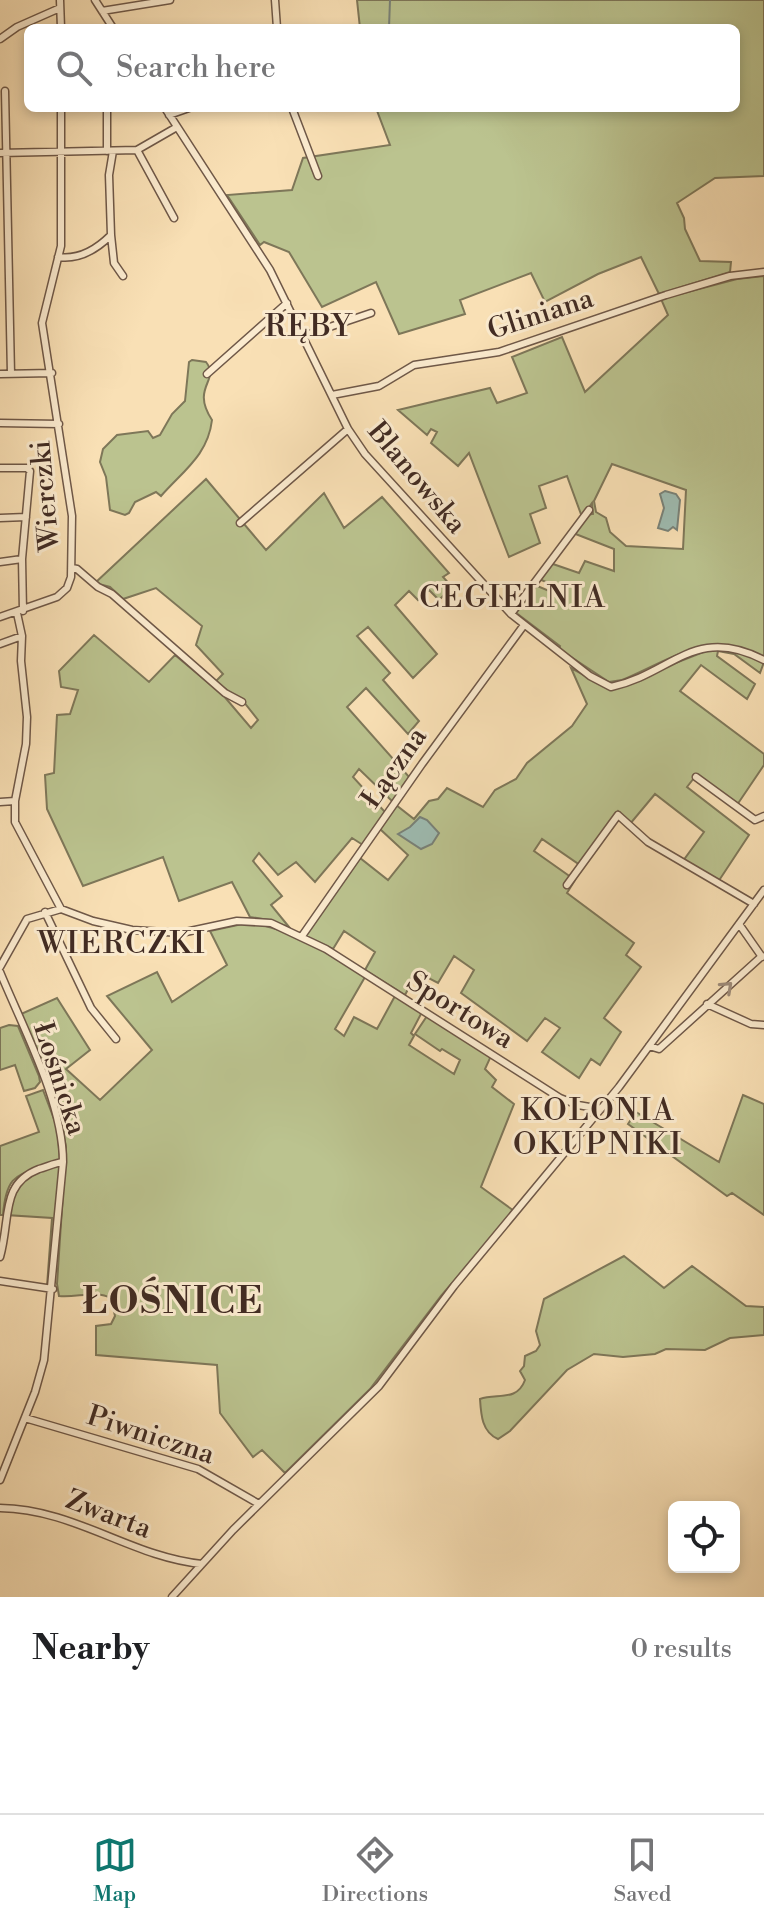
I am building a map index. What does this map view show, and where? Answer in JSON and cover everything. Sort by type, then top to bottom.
[{"type":"street","points":[[95,0],[110,24]]},
{"type":"street","points":[[102,11],[170,0]]},
{"type":"street","points":[[275,0],[277,24]]},
{"type":"street","points":[[0,39],[60,4],[61,24]]},
{"type":"street","points":[[5,91],[11,374]]},
{"type":"street","name":"Wierczki","points":[[0,617],[20,612],[63,593],[70,583],[72,568],[72,516],[42,323],[58,257],[61,112]]},
{"type":"street","points":[[107,112],[111,235],[114,263],[123,276]]},
{"type":"street","name":"Blanowska","points":[[168,112],[265,262],[348,429],[367,456],[511,614],[590,676],[611,687],[710,646],[731,647],[764,660]]},
{"type":"street","points":[[294,112],[318,176]]},
{"type":"street","points":[[4,153],[137,150],[177,127]]},
{"type":"street","points":[[137,150],[174,218]]},
{"type":"street","points":[[58,257],[70,258],[84,253],[111,235]]},
{"type":"street","name":"Gliniana","points":[[332,395],[382,384],[414,365],[499,352],[666,295],[730,276],[764,272]]},
{"type":"street","points":[[0,292],[9,292]]},
{"type":"street","points":[[207,374],[287,303]]},
{"type":"street","points":[[303,336],[371,313]]},
{"type":"street","points":[[0,374],[52,373]]},
{"type":"street","points":[[0,423],[59,424]]},
{"type":"street","points":[[240,523],[348,429]]},
{"type":"street","points":[[0,468],[30,470],[20,612],[27,730],[15,801],[16,829],[36,859],[61,909],[30,917],[24,922],[0,969]]},
{"type":"street","points":[[511,614],[589,510]]},
{"type":"street","points":[[0,518],[26,517]]},
{"type":"street","points":[[0,562],[22,559]]},
{"type":"street","points":[[72,568],[95,586],[112,594],[225,693],[242,702]]},
{"type":"street","name":"Łączna","points":[[302,936],[434,746],[524,625]]},
{"type":"street","points":[[0,644],[22,636]]},
{"type":"street","points":[[696,777],[755,820],[764,816]]},
{"type":"street","points":[[0,802],[15,801]]},
{"type":"street","points":[[567,885],[618,815],[648,842],[754,904]]},
{"type":"street","points":[[172,1597],[259,1504],[379,1386],[454,1286],[601,1109],[764,890]]},
{"type":"street","name":"Sportowa","points":[[61,909],[93,921],[132,930],[181,933],[252,920],[271,923],[302,936],[560,1098],[601,1109]]},
{"type":"street","points":[[45,912],[91,1008],[116,1039]]},
{"type":"street","points":[[649,1046],[659,1049],[763,958],[739,924]]},
{"type":"street","name":"Łośnicka","points":[[0,969],[52,1102],[61,1135],[63,1162],[44,1360],[0,1480]]},
{"type":"street","points":[[707,1004],[751,1024],[764,1025]]},
{"type":"street","points":[[0,1257],[7,1189],[22,1174],[63,1162]]},
{"type":"street","points":[[0,1281],[53,1289]]},
{"type":"street","name":"Piwniczna","points":[[25,1418],[198,1469],[259,1504]]},
{"type":"street","name":"Zwarta","points":[[0,1508],[52,1513],[168,1559],[202,1564]]},
{"type":"green space","points":[[357,0],[764,0],[764,176],[715,178],[677,203],[700,261],[731,262],[730,272],[659,294],[641,257],[598,274],[545,302],[531,273],[460,300],[465,314],[399,334],[376,282],[322,307],[289,252],[264,242],[260,245],[227,195],[292,190],[303,158],[390,145],[378,112],[740,112],[740,24],[360,24]]},
{"type":"green space","points":[[764,276],[764,657],[744,649],[708,646],[675,656],[622,680],[609,682],[559,649],[560,646],[515,612],[535,585],[556,594],[558,587],[539,579],[550,563],[579,573],[585,561],[614,571],[614,549],[573,533],[586,515],[593,514],[592,503],[582,517],[567,476],[539,486],[546,508],[530,514],[540,543],[509,557],[469,453],[458,466],[431,443],[437,432],[431,429],[427,435],[398,410],[490,388],[497,403],[527,393],[512,357],[562,337],[585,392],[668,315],[661,299],[737,279]],"holes":[[[612,464],[686,490],[683,549],[626,546],[610,532],[606,518],[596,512],[594,501]]]},
{"type":"green space","points":[[189,362],[206,362],[210,369],[204,399],[212,420],[200,453],[161,496],[156,492],[135,502],[125,515],[110,510],[106,477],[100,462],[103,449],[117,435],[148,431],[153,438],[160,435],[172,414],[185,401]]},
{"type":"green space","points":[[206,479],[266,550],[324,493],[344,528],[382,497],[449,573],[443,577],[452,587],[439,600],[429,590],[418,600],[409,591],[395,605],[437,654],[413,678],[368,627],[357,636],[390,673],[383,680],[419,721],[408,734],[366,688],[347,707],[410,778],[393,802],[359,769],[353,777],[385,812],[363,845],[352,838],[315,882],[296,862],[278,875],[259,853],[253,861],[282,896],[271,905],[289,927],[250,917],[232,882],[179,901],[163,857],[83,886],[47,809],[45,775],[54,773],[57,715],[70,714],[78,690],[61,687],[59,671],[94,635],[149,682],[175,655],[223,695],[251,728],[258,720],[243,701],[215,682],[223,674],[196,645],[202,626],[156,588],[123,599],[110,587],[95,583]]},
{"type":"green space","points":[[711,649],[733,650],[764,662],[760,673],[734,654],[718,651],[717,656],[755,684],[747,699],[701,665],[680,691],[764,754],[764,765],[737,805],[694,778],[687,787],[749,835],[718,882],[683,861],[704,832],[655,794],[630,824],[618,811],[580,865],[542,839],[534,851],[575,880],[567,893],[634,943],[626,955],[641,967],[604,1018],[621,1032],[600,1065],[591,1059],[579,1078],[542,1052],[560,1028],[545,1018],[527,1041],[461,993],[474,970],[454,956],[438,983],[417,972],[405,995],[365,970],[375,952],[344,931],[333,949],[307,937],[360,858],[388,880],[408,855],[380,829],[396,805],[414,819],[429,801],[438,799],[447,788],[483,807],[495,790],[516,779],[527,763],[572,726],[587,704],[571,668],[610,689]]},
{"type":"green space","points":[[247,923],[294,936],[365,977],[335,1029],[344,1036],[354,1017],[377,1029],[395,996],[422,1012],[411,1033],[414,1036],[409,1045],[454,1074],[460,1060],[415,1034],[427,1016],[491,1056],[485,1069],[496,1080],[492,1087],[514,1104],[481,1187],[514,1211],[441,1296],[370,1389],[285,1473],[262,1450],[253,1457],[220,1413],[217,1365],[96,1355],[96,1326],[111,1324],[115,1316],[111,1298],[99,1295],[59,1296],[57,1284],[66,1147],[58,1108],[21,1014],[57,998],[90,1050],[66,1069],[100,1100],[152,1050],[107,996],[157,972],[172,1002],[227,965],[210,931]]},
{"type":"green space","points":[[18,1026],[39,1076],[40,1082],[35,1088],[24,1091],[15,1065],[0,1070],[0,1028]]},
{"type":"green space","points":[[43,1090],[57,1127],[60,1159],[13,1180],[5,1199],[3,1215],[0,1215],[0,1146],[39,1132],[26,1096]]},
{"type":"green space","points":[[743,1095],[764,1104],[764,1215],[732,1193],[727,1196],[628,1124],[636,1112],[719,1162]]},
{"type":"green space","points":[[60,1164],[50,1282],[47,1286],[52,1218],[6,1215],[14,1183],[27,1174]]},
{"type":"green space","points":[[624,1256],[664,1288],[692,1266],[746,1306],[764,1307],[764,1335],[730,1338],[705,1350],[666,1349],[655,1354],[623,1357],[594,1354],[567,1370],[510,1431],[498,1439],[493,1436],[483,1422],[480,1399],[506,1396],[521,1387],[525,1380],[520,1371],[525,1356],[536,1351],[540,1345],[536,1331],[544,1299]]},
{"type":"water","points":[[665,491],[676,494],[680,500],[677,530],[673,527],[668,531],[658,528],[664,508],[660,494]]},
{"type":"water","points":[[420,817],[439,833],[432,844],[421,849],[398,834]]},
{"type":"waterway","points":[[389,24],[390,0]]},
{"type":"district","name":"RĘBY","points":[[309,326]]},
{"type":"district","name":"CEGIELNIA","points":[[513,597]]},
{"type":"district","name":"WIERCZKI","points":[[122,943]]},
{"type":"district","name":"KOLONIA OKUPNIKI","points":[[598,1127]]},
{"type":"district","name":"ŁOŚNICE","points":[[173,1300]]}]
